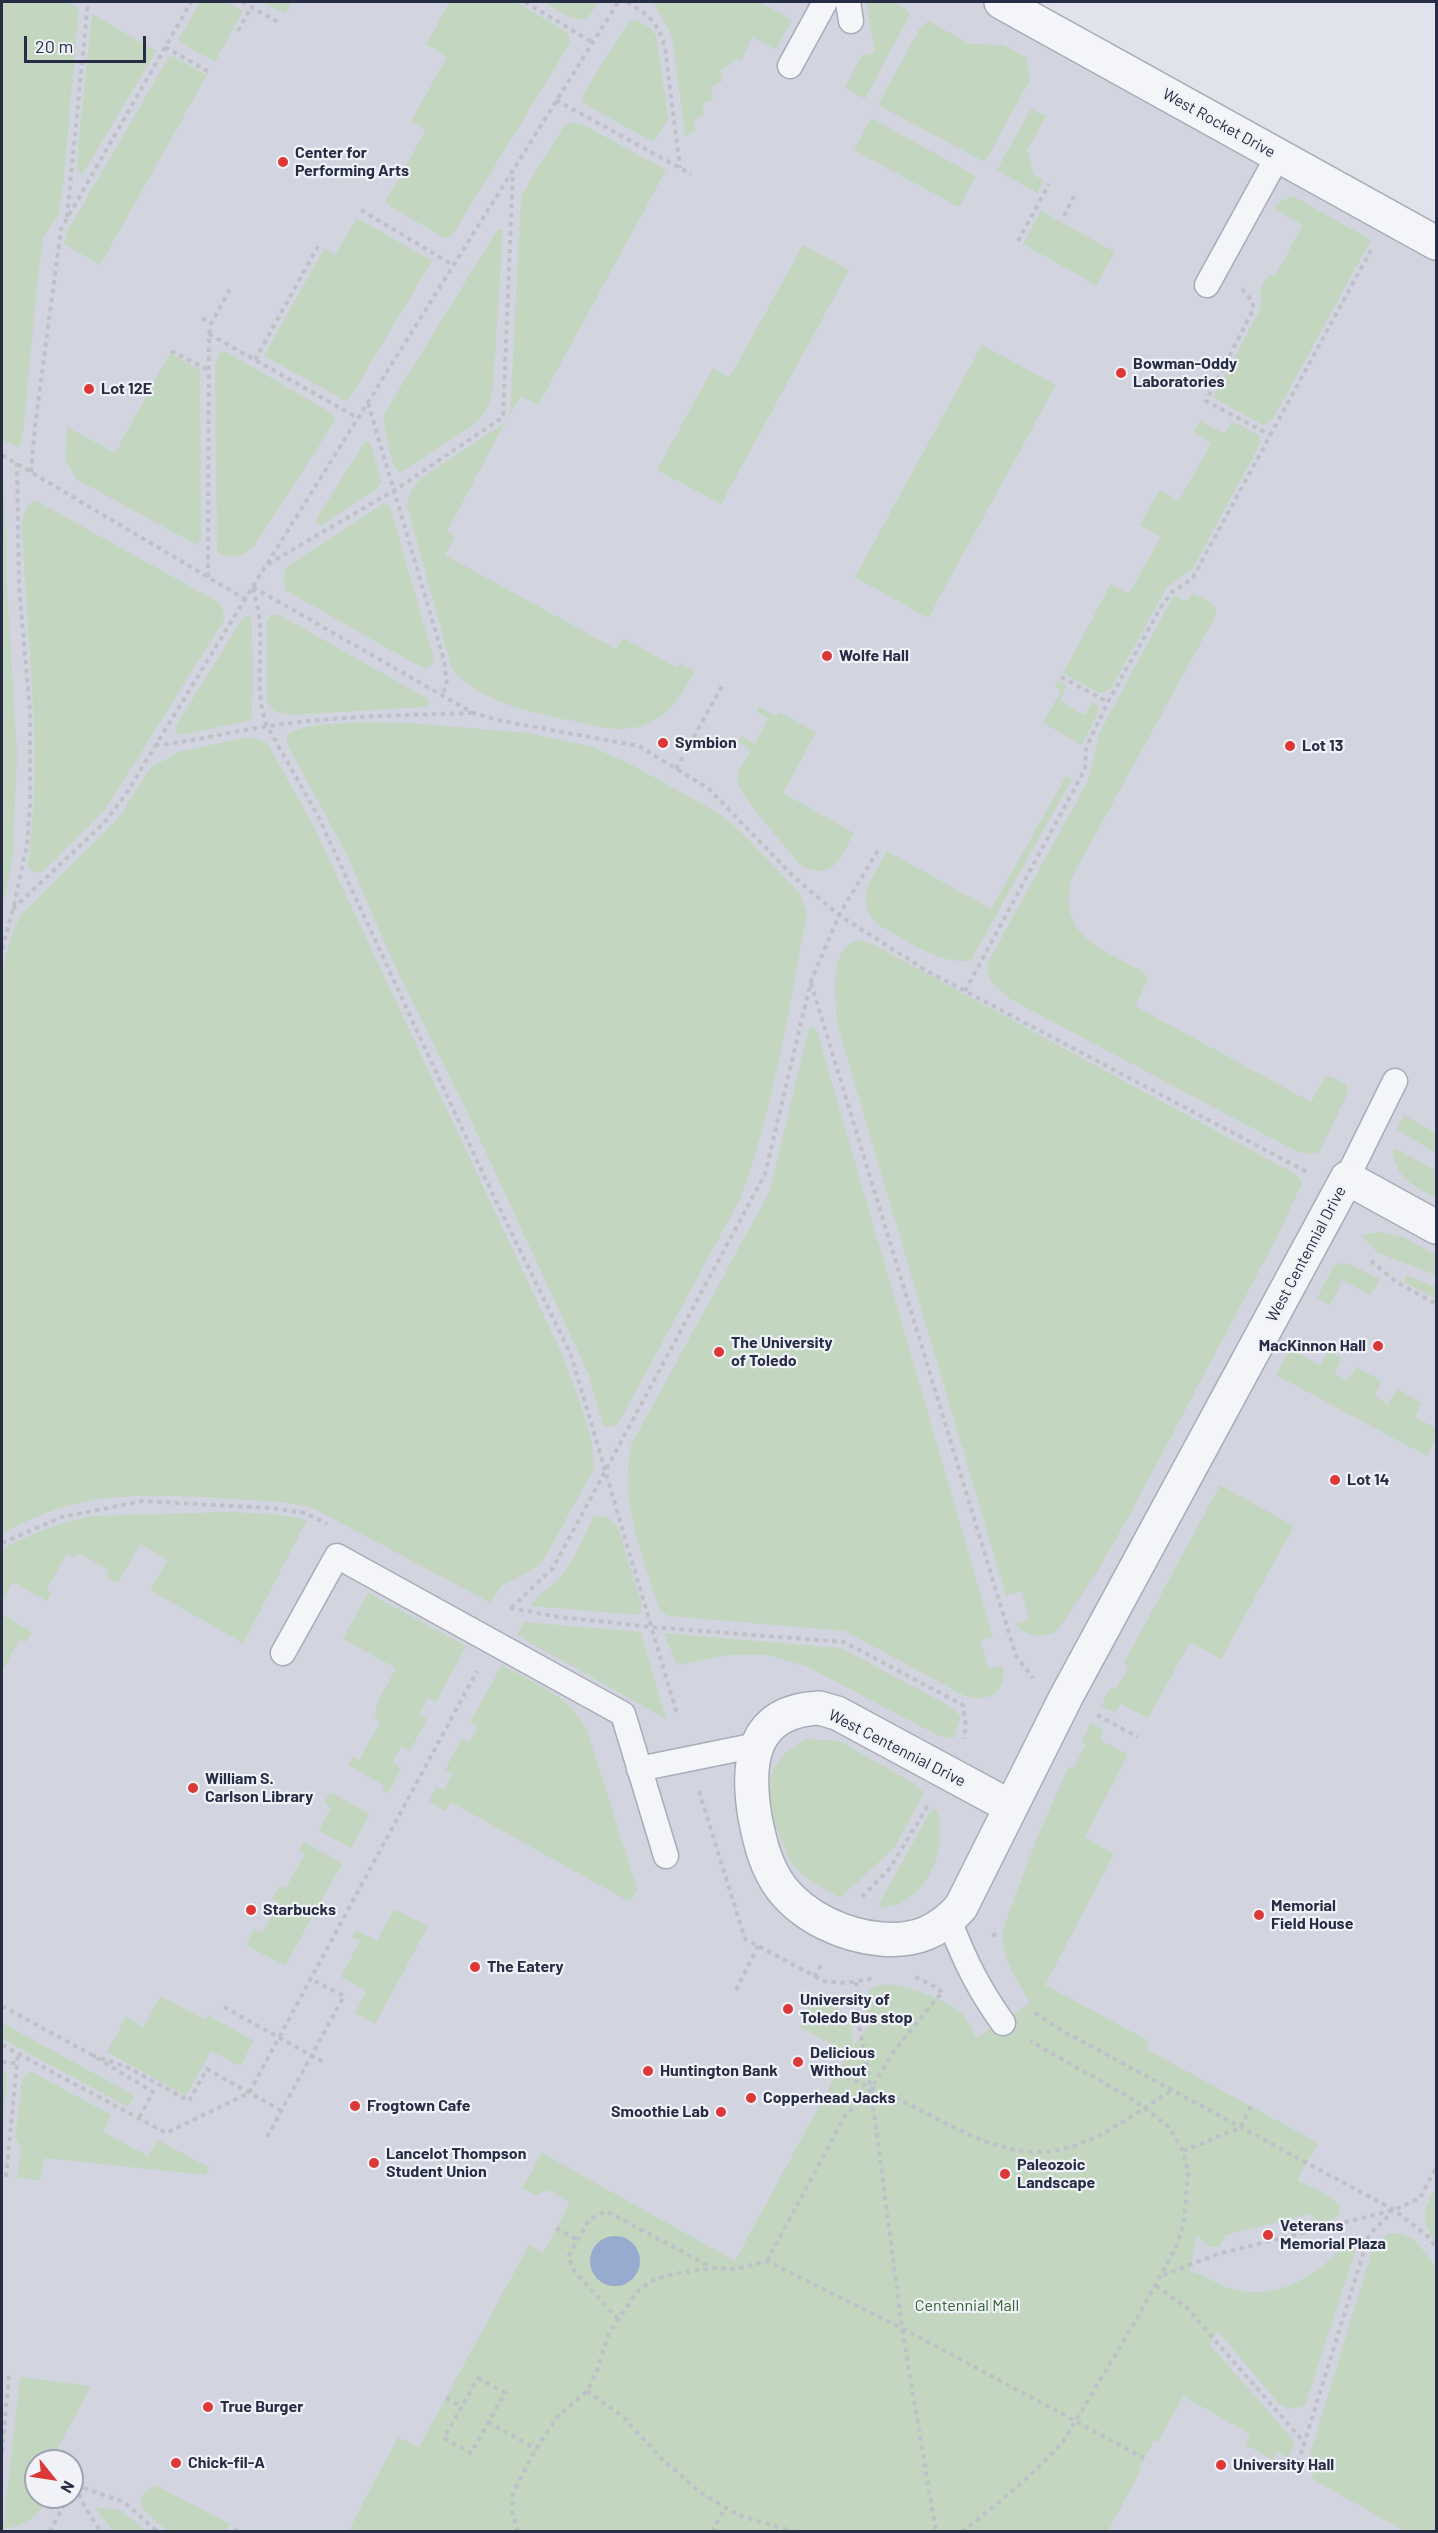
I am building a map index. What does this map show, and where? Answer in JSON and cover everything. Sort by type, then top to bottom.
[{"type":"street","name":"West Rocket Drive","points":[[1002,2],[1437,243]]},
{"type":"street","points":[[1331,1177],[1437,1227]]},
{"type":"street","name":"West Centennial Drive","points":[[1011,1807],[837,1713],[819,1708],[804,1709],[783,1717],[770,1727],[753,1755],[750,1787],[760,1841],[773,1876],[793,1900],[826,1923],[872,1938],[895,1940],[916,1938],[933,1932],[950,1920],[961,1907],[1331,1177]]},
{"type":"lane","points":[[790,66],[825,2]]},
{"type":"lane","points":[[1210,279],[1278,156]]},
{"type":"lane","points":[[1331,1177],[1395,1081]]},
{"type":"lane","points":[[283,1653],[336,1556],[623,1714],[666,1856]]},
{"type":"lane","points":[[639,1769],[757,1745]]},
{"type":"lane","points":[[950,1920],[966,1964],[981,1992],[1004,2023]]},
{"type":"path","points":[[66,221],[88,2]]},
{"type":"path","points":[[31,472],[61,229],[191,2]]},
{"type":"path","points":[[242,2],[280,23]]},
{"type":"path","points":[[525,2],[592,42]]},
{"type":"path","points":[[13,909],[105,822],[126,794],[245,598],[618,2]]},
{"type":"path","points":[[627,2],[652,18],[661,31],[681,168]]},
{"type":"path","points":[[238,32],[251,7]]},
{"type":"path","points":[[165,47],[208,72]]},
{"type":"path","points":[[556,100],[691,174]]},
{"type":"path","points":[[266,565],[395,490],[503,417],[513,170]]},
{"type":"path","points":[[1018,241],[1049,184]]},
{"type":"path","points":[[1064,216],[1074,196]]},
{"type":"path","points":[[361,210],[453,266]]},
{"type":"path","points":[[255,360],[318,246]]},
{"type":"path","points":[[964,991],[1085,770],[1086,748],[1108,702],[1161,607],[1172,592],[1192,579],[1371,249]]},
{"type":"path","points":[[1210,279],[1244,290],[1253,302],[1253,310],[1206,401],[1270,435]]},
{"type":"path","points":[[208,577],[209,334],[211,324],[231,287]]},
{"type":"path","points":[[202,318],[211,324]]},
{"type":"path","points":[[209,334],[358,418]]},
{"type":"path","points":[[171,351],[209,370]]},
{"type":"path","points":[[368,403],[444,660],[447,685],[442,694]]},
{"type":"path","points":[[3,456],[245,598]]},
{"type":"path","points":[[2,949],[27,845],[30,805],[30,711],[19,586],[17,464]]},
{"type":"path","points":[[253,587],[473,713],[501,721],[639,746],[708,789],[794,877],[839,915],[927,971],[1331,1177]]},
{"type":"path","points":[[253,587],[260,616],[260,702],[267,726],[318,816],[484,1176],[571,1355],[677,1714]]},
{"type":"path","points":[[1060,677],[1108,702]]},
{"type":"path","points":[[676,769],[722,686]]},
{"type":"path","points":[[154,746],[184,743],[267,726],[363,716],[473,713]]},
{"type":"path","points":[[507,1615],[511,1608],[553,1568],[765,1174],[811,981],[839,915],[880,847]]},
{"type":"path","points":[[811,981],[1016,1656],[1033,1678]]},
{"type":"path","points":[[1371,1261],[1396,1282],[1437,1304]]},
{"type":"path","points":[[2,1543],[62,1517],[81,1512],[143,1501],[189,1502]]},
{"type":"path","points":[[511,1608],[559,1617],[651,1627],[844,1642],[963,1705],[966,1728],[962,1739]]},
{"type":"path","points":[[2,2045],[166,2133],[249,2092],[312,1980],[481,1664]]},
{"type":"path","points":[[1092,1712],[1138,1737]]},
{"type":"path","points":[[856,1904],[890,1868],[932,1798]]},
{"type":"path","points":[[992,1935],[999,1934]]},
{"type":"path","points":[[736,1990],[758,1946]]},
{"type":"path","points":[[267,2137],[345,1996],[312,1980]]},
{"type":"path","points":[[856,1982],[858,2020],[871,2089],[902,2328],[936,2532]]},
{"type":"path","points":[[767,2260],[845,2115],[871,2089],[894,2051],[946,1987]]},
{"type":"path","points":[[2,2006],[92,2055],[153,2092],[139,2118]]},
{"type":"path","points":[[224,2007],[325,2063]]},
{"type":"path","points":[[1028,2007],[1061,2030],[1394,2210],[1430,2238],[1437,2248]]},
{"type":"path","points":[[962,2532],[1047,2460],[1076,2422],[1162,2275],[1176,2247],[1184,2222],[1188,2172],[1184,2151],[1168,2126],[1144,2107],[1004,2023]]},
{"type":"path","points":[[6,2177],[18,2054]]},
{"type":"path","points":[[92,2055],[129,2068],[189,2102],[207,2069],[282,2111]]},
{"type":"path","points":[[2,2062],[16,2062]]},
{"type":"path","points":[[838,2073],[979,2139],[1008,2148],[1032,2151],[1054,2151],[1073,2146],[1119,2126],[1171,2090]]},
{"type":"path","points":[[1184,2151],[1240,2128],[1251,2106]]},
{"type":"path","points":[[1162,2275],[1218,2254],[1394,2210],[1420,2198],[1437,2167]]},
{"type":"path","points":[[1298,2463],[1369,2235],[1394,2210]]},
{"type":"path","points":[[618,2319],[575,2272],[568,2257],[589,2220],[606,2211],[712,2268]]},
{"type":"path","points":[[556,2228],[578,2240]]},
{"type":"path","points":[[518,2532],[513,2511],[513,2493],[536,2449],[557,2417],[588,2391],[609,2333],[638,2292],[654,2279],[712,2268],[736,2269],[767,2260],[902,2328],[1144,2458]]},
{"type":"path","points":[[1156,2286],[1186,2307],[1303,2441]]},
{"type":"path","points":[[2,2452],[9,2376]]},
{"type":"path","points":[[478,2378],[505,2393],[471,2453],[444,2438],[462,2407],[478,2378]]},
{"type":"path","points":[[588,2391],[623,2417],[680,2476],[725,2508],[752,2520],[795,2532]]},
{"type":"path","points":[[446,2398],[462,2407]]},
{"type":"path","points":[[488,2422],[536,2449]]},
{"type":"path","points":[[84,2488],[124,2502],[158,2532]]},
{"type":"path","points":[[84,2505],[102,2532]]},
{"type":"path","points":[[712,2532],[725,2508]]},
{"type":"path","points":[[50,2532],[62,2509]]},
{"type":"shaded area","name":"The University of Toledo","points":[[2,2],[1001,2],[1436,243],[1436,2531],[2,2532]]},
{"type":"green space","points":[[2,2],[67,2],[79,8],[63,186],[59,213],[43,239],[24,425],[18,447],[2,440]]},
{"type":"green space","points":[[200,2],[227,2],[243,11],[215,62],[178,41]]},
{"type":"green space","points":[[262,2],[292,2],[285,14]]},
{"type":"green space","points":[[450,2],[516,2],[564,30],[569,36],[570,43],[451,237],[444,238],[385,203],[426,130],[411,121],[447,57],[426,44]]},
{"type":"green space","points":[[544,2],[598,2],[587,17],[577,19]]},
{"type":"green space","points":[[653,2],[760,2],[792,20],[776,49],[752,37],[741,61],[738,59],[721,70],[722,82],[711,87],[713,99],[703,104],[704,115],[694,120],[695,131],[685,136],[673,43],[669,30]]},
{"type":"green space","points":[[866,2],[896,4],[902,6],[910,14],[865,99],[845,88],[862,55],[875,53]]},
{"type":"green space","points":[[92,14],[156,51],[82,175],[77,168],[78,145]]},
{"type":"green space","points":[[636,20],[651,28],[656,36],[660,60],[668,119],[653,142],[590,107],[584,103],[582,96],[629,22]]},
{"type":"green space","points":[[929,21],[969,44],[1003,45],[1026,57],[1030,79],[985,162],[878,105],[921,26]]},
{"type":"green space","points":[[170,55],[207,75],[100,265],[64,244],[67,232]]},
{"type":"green space","points":[[1031,109],[1046,116],[1027,150],[1034,175],[1044,181],[1037,193],[997,170]]},
{"type":"green space","points":[[871,118],[976,176],[959,207],[854,150]]},
{"type":"green space","points":[[580,123],[666,170],[538,405],[521,396],[510,415],[521,196],[564,126]]},
{"type":"green space","points":[[1293,196],[1371,240],[1273,419],[1263,425],[1213,397],[1260,310],[1262,297],[1260,290],[1269,274],[1275,276],[1303,225],[1274,209],[1279,202]]},
{"type":"green space","points":[[1041,211],[1115,252],[1096,285],[1023,244]]},
{"type":"green space","points":[[357,218],[432,261],[346,401],[264,356],[324,249],[335,255]]},
{"type":"green space","points":[[498,229],[503,229],[491,398],[475,424],[403,471],[398,471],[394,467],[384,425],[384,414]]},
{"type":"green space","points":[[803,245],[849,270],[721,504],[657,470],[713,368],[730,377]]},
{"type":"green space","points":[[982,345],[1056,385],[928,618],[855,577]]},
{"type":"green space","points":[[225,351],[331,413],[336,419],[255,545],[246,552],[232,557],[217,552],[215,366],[219,353]]},
{"type":"green space","points":[[170,353],[200,370],[201,539],[197,545],[76,479],[65,459],[67,427],[115,453]]},
{"type":"green space","points":[[1200,421],[1225,434],[1232,421],[1260,436],[1260,444],[1193,568],[1167,587],[1111,689],[1101,693],[1097,692],[1063,673],[1111,584],[1129,594],[1161,537],[1140,525],[1159,490],[1179,501],[1211,443],[1193,432]]},
{"type":"green space","points":[[505,423],[447,531],[455,536],[445,555],[616,649],[623,638],[677,668],[680,663],[695,671],[675,703],[664,714],[652,721],[635,727],[618,729],[527,711],[480,691],[465,682],[452,670],[407,505],[410,492],[421,478]]},
{"type":"green space","points":[[365,442],[370,442],[382,482],[379,487],[320,526],[316,523],[318,516]]},
{"type":"green space","points":[[2,478],[4,479],[7,587],[17,754],[13,856],[2,909]]},
{"type":"green space","points":[[35,500],[216,601],[224,614],[224,620],[105,810],[43,871],[38,873],[30,870],[28,865],[34,781],[34,739],[22,529],[24,512]]},
{"type":"green space","points":[[383,504],[388,505],[391,510],[434,660],[430,667],[424,668],[412,662],[285,590],[286,567]]},
{"type":"green space","points":[[1192,593],[1212,603],[1216,608],[1216,615],[1072,877],[1069,897],[1070,913],[1076,926],[1085,937],[1111,955],[1142,971],[1148,978],[1135,1006],[1311,1102],[1325,1077],[1330,1076],[1347,1085],[1347,1095],[1319,1152],[1312,1154],[1292,1149],[1010,999],[993,983],[988,974],[988,962],[1087,783],[1103,726],[1174,595],[1187,602]]},
{"type":"green space","points":[[278,614],[428,699],[429,704],[424,707],[288,715],[274,711],[267,701],[267,624],[270,616]]},
{"type":"green space","points":[[247,616],[251,618],[252,638],[251,720],[181,735],[177,733],[175,729],[177,724],[243,618]]},
{"type":"green space","points":[[1058,681],[1067,686],[1060,700],[1084,715],[1093,701],[1097,704],[1098,712],[1082,745],[1043,723],[1061,691],[1055,687]]},
{"type":"green space","points":[[759,707],[776,716],[779,712],[816,732],[783,793],[854,833],[835,865],[828,869],[812,870],[801,865],[754,809],[739,786],[737,779],[739,772],[751,750],[738,742],[741,736],[755,744],[768,719],[757,712]]},
{"type":"green space","points":[[347,723],[410,723],[528,733],[590,746],[632,765],[722,815],[799,892],[807,912],[771,1093],[740,1199],[618,1424],[611,1427],[603,1425],[588,1373],[472,1122],[394,964],[346,853],[287,744],[287,734],[314,726]]},
{"type":"green space","points":[[249,737],[267,743],[311,821],[560,1350],[592,1440],[594,1469],[544,1559],[534,1569],[500,1587],[491,1603],[313,1508],[294,1504],[177,1496],[117,1497],[79,1503],[59,1509],[2,1533],[2,971],[13,931],[21,915],[122,813],[149,769],[178,752]]},
{"type":"green space","points":[[1066,776],[1072,779],[971,960],[948,959],[923,950],[877,924],[870,915],[866,906],[868,888],[887,851],[991,909]]},
{"type":"green space","points":[[860,940],[874,945],[1288,1170],[1299,1177],[1302,1183],[1278,1235],[1130,1514],[1101,1565],[1057,1631],[1051,1633],[1039,1636],[1029,1634],[1015,1624],[1029,1620],[1022,1591],[1006,1596],[837,1024],[835,988],[838,962],[842,952],[849,944]]},
{"type":"green space","points":[[809,1027],[817,1031],[993,1637],[980,1641],[989,1669],[1002,1665],[1004,1674],[999,1689],[987,1697],[971,1698],[963,1695],[845,1631],[669,1616],[661,1612],[658,1605],[639,1546],[630,1507],[628,1486],[631,1445],[770,1191]]},
{"type":"green space","points":[[1404,1115],[1436,1133],[1436,1154],[1397,1129]]},
{"type":"green space","points":[[1397,1149],[1436,1171],[1436,1198],[1413,1185],[1402,1174],[1394,1159],[1393,1150]]},
{"type":"green space","points":[[1380,1232],[1403,1237],[1436,1255],[1436,1275],[1378,1253],[1361,1235]]},
{"type":"green space","points":[[1339,1263],[1349,1264],[1380,1279],[1370,1295],[1343,1280],[1330,1305],[1317,1298],[1334,1266]]},
{"type":"green space","points":[[1406,1275],[1436,1287],[1436,1299],[1404,1282]]},
{"type":"green space","points":[[1290,1349],[1320,1365],[1329,1351],[1342,1358],[1334,1373],[1347,1381],[1356,1367],[1382,1381],[1374,1396],[1388,1404],[1397,1389],[1422,1403],[1415,1417],[1436,1428],[1436,1439],[1427,1456],[1276,1375]]},
{"type":"green space","points":[[1220,1485],[1294,1526],[1221,1659],[1190,1642],[1148,1718],[1120,1704],[1115,1713],[1101,1706],[1110,1688],[1115,1690],[1129,1666],[1124,1663]]},
{"type":"green space","points":[[226,1512],[274,1514],[307,1520],[243,1643],[150,1590],[168,1560],[140,1544],[118,1583],[106,1576],[109,1570],[78,1553],[74,1558],[67,1554],[46,1589],[52,1593],[47,1601],[13,1582],[2,1602],[2,1548],[35,1533],[92,1516]]},
{"type":"green space","points":[[594,1516],[606,1517],[617,1525],[641,1602],[641,1612],[638,1615],[531,1606],[569,1565]]},
{"type":"green space","points":[[368,1593],[466,1646],[436,1702],[428,1698],[419,1715],[427,1719],[410,1751],[401,1747],[393,1763],[401,1768],[388,1794],[382,1791],[385,1786],[348,1765],[353,1757],[359,1760],[380,1722],[374,1718],[377,1713],[376,1705],[396,1668],[343,1639]]},
{"type":"green space","points":[[2,1615],[32,1632],[26,1642],[19,1640],[2,1672]]},
{"type":"green space","points":[[524,1622],[641,1632],[666,1719],[517,1635]]},
{"type":"green space","points":[[664,1633],[841,1648],[944,1703],[961,1716],[953,1739],[939,1736],[806,1666],[767,1655],[729,1655],[677,1665]]},
{"type":"green space","points":[[502,1665],[561,1699],[571,1708],[587,1730],[637,1889],[630,1902],[451,1802],[445,1811],[429,1801],[437,1786],[444,1790],[452,1774],[445,1770],[462,1738],[469,1742],[478,1727],[470,1722]]},
{"type":"green space","name":"Centennial Mall","points":[[1091,1723],[1104,1730],[1100,1740],[1128,1754],[1085,1837],[1114,1854],[1045,1985],[1149,2041],[1146,2049],[1318,2143],[1297,2180],[1326,2194],[1340,2205],[1339,2214],[1335,2218],[1321,2223],[1310,2214],[1226,2235],[1219,2247],[1210,2247],[1196,2236],[1190,2271],[1228,2288],[1246,2292],[1264,2292],[1296,2283],[1311,2274],[1325,2264],[1349,2238],[1358,2243],[1305,2406],[1288,2409],[1279,2404],[1218,2331],[1210,2345],[1290,2436],[1294,2444],[1288,2458],[1278,2452],[1273,2460],[1245,2444],[1250,2434],[1183,2396],[1158,2442],[1154,2440],[1138,2470],[1140,2472],[1108,2531],[348,2532],[398,2437],[419,2447],[529,2245],[543,2253],[570,2203],[549,2190],[535,2195],[522,2188],[542,2153],[735,2261],[848,2053],[800,2027],[810,2004],[823,1999],[847,2018],[852,2031],[852,2048],[869,2025],[867,1997],[875,1987],[899,1986],[940,2000],[962,2013],[976,2038],[1030,2003],[1007,1959],[1003,1929],[1036,1840],[1069,1766],[1073,1768],[1086,1745],[1082,1742]]},
{"type":"green space","points":[[807,1739],[839,1741],[912,1782],[924,1793],[894,1848],[840,1898],[810,1880],[792,1864],[771,1807],[770,1781],[774,1769],[781,1758]]},
{"type":"green space","points":[[330,1792],[370,1814],[351,1848],[319,1831],[331,1808],[324,1803]]},
{"type":"green space","points":[[937,1809],[940,1841],[937,1858],[930,1873],[921,1887],[909,1898],[895,1905],[879,1908],[880,1902],[930,1812]]},
{"type":"green space","points":[[303,1842],[342,1863],[285,1966],[246,1945],[254,1929],[262,1933],[279,1903],[272,1899],[280,1885],[286,1888],[305,1854],[299,1851]]},
{"type":"green space","points":[[394,1909],[428,1926],[375,2024],[355,2013],[367,1991],[341,1977],[360,1941],[352,1937],[356,1930],[377,1941]]},
{"type":"green space","points":[[161,1996],[205,2020],[208,2015],[254,2041],[240,2066],[211,2051],[186,2096],[107,2052],[126,2017],[143,2027]]},
{"type":"green space","points":[[2,2023],[134,2095],[128,2107],[2,2039]]},
{"type":"green space","points":[[2,2068],[7,2075],[2,2143]]},
{"type":"green space","points":[[32,2072],[111,2115],[103,2132],[148,2156],[158,2140],[210,2168],[205,2175],[44,2158],[40,2180],[17,2178],[21,2149],[15,2137],[22,2081],[26,2074]]},
{"type":"green space","points":[[1436,2187],[1436,2243],[1427,2227],[1425,2215]]},
{"type":"green space","points":[[1398,2233],[1414,2239],[1436,2267],[1436,2531],[1404,2531],[1311,2478],[1314,2472],[1306,2467],[1372,2251],[1386,2235]]},
{"type":"green space","points":[[20,2377],[91,2386],[57,2449],[24,2449],[24,2509],[41,2509],[30,2520],[3,2529]]},
{"type":"green space","points":[[155,2485],[230,2524],[226,2531],[167,2531],[143,2509],[140,2503],[144,2493]]},
{"type":"green space","points":[[95,2507],[120,2510],[147,2531],[112,2531]]},
{"type":"water","points":[[615,2236],[629,2240],[636,2247],[640,2261],[636,2275],[629,2282],[615,2286],[601,2282],[594,2275],[590,2261],[594,2247],[601,2240]]},
{"type":"place","name":"Center for Performing Arts","points":[[283,162]]},
{"type":"place","name":"Bowman-Oddy Laboratories","points":[[1121,373]]},
{"type":"place","name":"Lot 12E","points":[[89,389]]},
{"type":"place","name":"Wolfe Hall","points":[[827,656]]},
{"type":"place","name":"Symbion","points":[[663,743]]},
{"type":"place","name":"Lot 13","points":[[1290,746]]},
{"type":"place","name":"MacKinnon Hall","points":[[1378,1346]]},
{"type":"place","name":"The University of Toledo","points":[[719,1352]]},
{"type":"place","name":"Lot 14","points":[[1335,1480]]},
{"type":"place","name":"William S. Carlson Library","points":[[193,1788]]},
{"type":"place","name":"Starbucks","points":[[251,1910]]},
{"type":"place","name":"Memorial Field House","points":[[1259,1915]]},
{"type":"place","name":"The Eatery","points":[[475,1967]]},
{"type":"place","name":"University of Toledo Bus stop","points":[[788,2009]]},
{"type":"place","name":"Delicious Without","points":[[798,2062]]},
{"type":"place","name":"Huntington Bank","points":[[648,2071]]},
{"type":"place","name":"Copperhead Jacks","points":[[751,2098]]},
{"type":"place","name":"Frogtown Cafe","points":[[355,2106]]},
{"type":"place","name":"Smoothie Lab","points":[[721,2112]]},
{"type":"place","name":"Lancelot Thompson Student Union","points":[[374,2163]]},
{"type":"place","name":"Paleozoic Landscape","points":[[1005,2174]]},
{"type":"place","name":"Veterans Memorial Plaza","points":[[1268,2235]]},
{"type":"place","name":"True Burger","points":[[208,2407]]},
{"type":"place","name":"Chick-fil-A","points":[[176,2463]]},
{"type":"place","name":"University Hall","points":[[1221,2465]]}]
